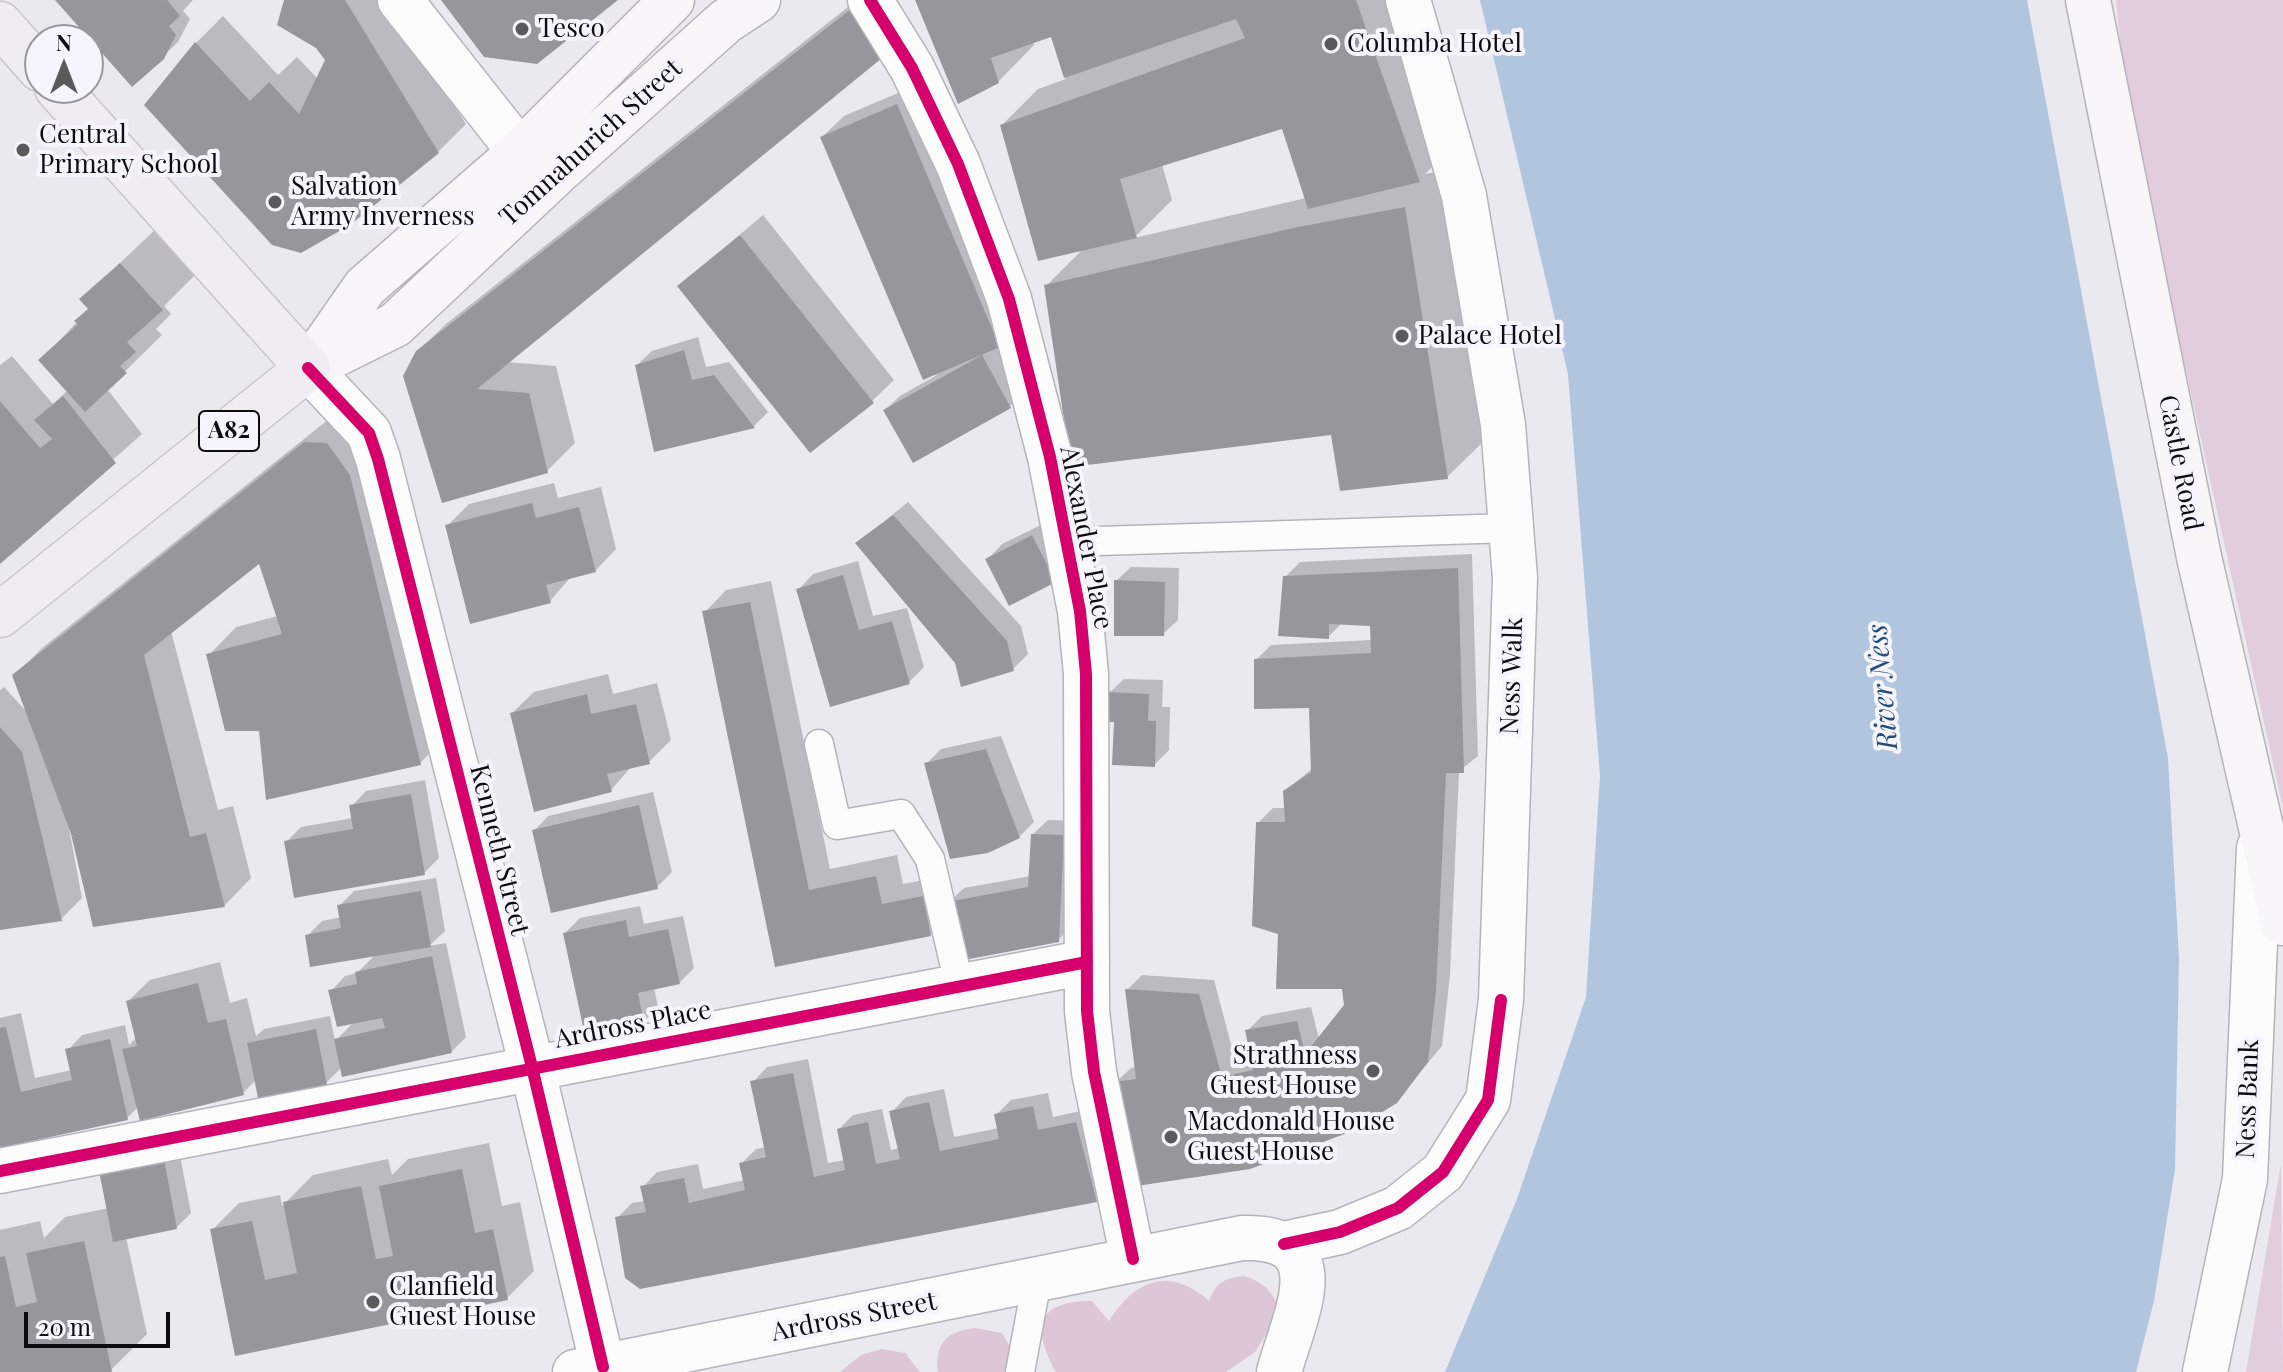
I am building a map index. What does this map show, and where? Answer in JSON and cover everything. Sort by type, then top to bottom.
[{"type":"highway","points":[[0,24],[24,51]]},
{"type":"highway","name":"Kenneth Street","points":[[71,104],[308,368]]},
{"type":"highway","name":"Tomnahurich Street","points":[[0,615],[308,368]]},
{"type":"main road","name":"Tomnahurich Street","points":[[308,368],[365,287],[520,152],[672,0]]},
{"type":"main road","name":"Tomnahurich Street","points":[[308,368],[395,325],[714,31],[758,0]]},
{"type":"main road","name":"Castle Road","points":[[2088,0],[2199,557],[2283,923]]},
{"type":"street","points":[[400,0],[520,152]]},
{"type":"street","name":"Alexander Place","points":[[870,0],[912,68],[951,151],[1009,299],[1050,457],[1080,611],[1086,674],[1087,1011],[1094,1072],[1133,1259]]},
{"type":"street","name":"Ness Walk","points":[[1284,1244],[1340,1232],[1398,1208],[1443,1172],[1488,1100],[1501,1000],[1515,578],[1503,425],[1464,196],[1408,0]]},
{"type":"street","name":"Kenneth Street","points":[[308,368],[369,433],[378,459],[532,1067],[589,1369]]},
{"type":"street","name":"Ness Bank","points":[[2205,1372],[2245,1179],[2260,821]]},
{"type":"street","name":"Ardross Place","points":[[0,1171],[959,984],[1087,962]]},
{"type":"street","name":"Ardross Street","points":[[589,1369],[1242,1238],[1271,1237],[1284,1244]]},
{"type":"street","points":[[1279,1372],[1303,1286],[1304,1268],[1296,1253],[1284,1244]]},
{"type":"lane","points":[[1067,542],[1511,528]]},
{"type":"lane","points":[[819,744],[837,825],[901,814],[930,859],[959,984]]},
{"type":"lane","points":[[1020,1372],[1037,1280]]},
{"type":"shaded area","points":[[2116,0],[2283,0],[2283,808],[2145,187],[2122,60]]},
{"type":"shaded area","points":[[2281,1163],[2283,1372],[2246,1372]]},
{"type":"shaded area","points":[[1244,1276],[1267,1289],[1280,1312],[1255,1352],[1226,1372],[1056,1372],[1048,1356],[1043,1342],[1044,1320],[1049,1312],[1059,1306],[1092,1301],[1109,1321],[1130,1296],[1154,1282],[1180,1284],[1209,1301],[1222,1282]]},
{"type":"shaded area","points":[[975,1328],[1002,1333],[1012,1350],[1006,1372],[938,1372],[938,1354],[944,1341],[957,1332]]},
{"type":"shaded area","points":[[882,1349],[905,1353],[920,1372],[840,1372],[861,1355]]},
{"type":"water","name":"River Ness","points":[[1480,0],[2027,0],[2168,758],[2179,959],[2175,1169],[2154,1301],[2136,1372],[1445,1372],[1517,1199],[1586,997],[1600,776],[1568,374]]},
{"type":"building","points":[[55,0],[167,0],[180,16],[169,26],[176,35],[164,59],[132,87],[104,55],[104,24],[76,24]]},
{"type":"building","points":[[284,0],[345,0],[439,153],[350,225],[301,253],[272,245],[144,105],[195,42],[250,101],[269,82],[299,114],[325,60],[316,48],[277,25]]},
{"type":"building","name":"Tesco","points":[[441,0],[618,0],[537,64],[484,57]]},
{"type":"building","points":[[915,0],[1356,0],[1420,182],[1308,209],[1282,129],[1120,179],[1137,238],[1038,261],[1000,125],[1245,38],[1236,19],[1064,78],[1051,37],[991,58],[999,83],[958,104]]},
{"type":"building","points":[[852,8],[882,58],[477,389],[529,393],[548,473],[442,503],[403,376],[416,351]]},
{"type":"building","points":[[897,104],[1000,347],[923,380],[820,137]]},
{"type":"building","points":[[1405,207],[1448,479],[1340,491],[1331,435],[1071,467],[1044,285],[1298,227]]},
{"type":"building","points":[[740,235],[874,403],[810,453],[677,286]]},
{"type":"building","points":[[120,263],[163,310],[127,342],[136,352],[120,366],[127,373],[85,412],[38,360],[78,324],[74,321],[88,309],[79,299]]},
{"type":"building","points":[[684,350],[692,380],[714,375],[755,428],[654,452],[635,365]]},
{"type":"building","points":[[982,355],[1011,408],[913,463],[883,410]]},
{"type":"building","points":[[63,396],[116,463],[0,564],[0,401],[40,448],[52,439],[34,420]]},
{"type":"building","points":[[304,442],[327,443],[350,475],[421,765],[266,800],[259,731],[225,731],[206,654],[282,634],[259,564],[144,655],[190,837],[206,833],[225,907],[93,927],[71,834],[12,675]]},
{"type":"building","points":[[532,503],[536,518],[579,507],[596,572],[546,585],[551,603],[470,624],[445,525]]},
{"type":"building","points":[[893,515],[1007,641],[1014,671],[961,687],[955,663],[855,543]]},
{"type":"building","points":[[1032,535],[1056,582],[1009,606],[985,559]]},
{"type":"building","points":[[1458,568],[1464,773],[1446,773],[1436,991],[1428,1062],[1397,1103],[1350,1132],[1250,1169],[1130,1187],[1114,1082],[1136,1079],[1125,989],[1199,994],[1222,1077],[1253,1070],[1245,1030],[1297,1021],[1305,1054],[1344,1005],[1342,989],[1276,989],[1278,934],[1252,926],[1256,822],[1285,822],[1283,791],[1311,772],[1309,708],[1254,709],[1254,659],[1371,653],[1370,626],[1329,624],[1329,639],[1278,636],[1283,576]]},
{"type":"building","points":[[843,575],[859,630],[892,621],[910,684],[830,707],[796,589]]},
{"type":"building","points":[[1114,580],[1165,582],[1164,636],[1114,636]]},
{"type":"building","points":[[750,602],[809,890],[876,876],[882,904],[923,896],[931,936],[775,967],[702,611]]},
{"type":"building","points":[[1107,692],[1149,694],[1148,721],[1156,721],[1155,767],[1112,765],[1114,722],[1107,722]]},
{"type":"building","points":[[587,694],[591,714],[636,704],[650,764],[607,774],[612,792],[534,812],[510,713]]},
{"type":"building","points":[[0,727],[22,752],[62,921],[0,930]]},
{"type":"building","points":[[986,749],[1020,838],[988,853],[950,859],[924,763]]},
{"type":"building","points":[[411,794],[425,875],[294,898],[284,841],[353,829],[349,805]]},
{"type":"building","points":[[639,805],[658,889],[551,913],[532,830]]},
{"type":"building","points":[[1031,834],[1064,835],[1059,942],[959,961],[947,902],[1028,887]]},
{"type":"building","points":[[421,891],[431,947],[310,967],[305,935],[341,928],[337,905]]},
{"type":"building","points":[[626,920],[629,937],[668,929],[680,984],[638,993],[644,1023],[585,1036],[563,933]]},
{"type":"building","points":[[432,956],[452,1053],[342,1077],[334,1039],[385,1028],[382,1018],[337,1027],[328,990],[357,984],[355,972]]},
{"type":"building","points":[[198,983],[208,1023],[226,1019],[244,1095],[140,1121],[122,1049],[137,1046],[126,1001]]},
{"type":"building","points":[[6,1027],[21,1092],[72,1080],[65,1049],[110,1039],[128,1120],[0,1148],[0,1028]]},
{"type":"building","points":[[316,1029],[327,1085],[258,1098],[247,1043]]},
{"type":"building","points":[[793,1073],[814,1177],[845,1170],[837,1129],[868,1122],[876,1164],[900,1159],[889,1111],[929,1102],[940,1151],[999,1139],[994,1114],[1033,1106],[1038,1130],[1076,1122],[1097,1202],[640,1289],[625,1278],[615,1217],[646,1212],[640,1186],[684,1178],[689,1203],[745,1190],[739,1163],[766,1157],[750,1081]]},
{"type":"building","points":[[164,1159],[177,1229],[113,1242],[99,1171]]},
{"type":"building","points":[[462,1169],[475,1233],[493,1229],[508,1300],[235,1356],[210,1229],[252,1221],[265,1280],[297,1273],[283,1202],[361,1186],[376,1259],[393,1256],[379,1186]]},
{"type":"building","points":[[84,1241],[112,1372],[0,1372],[0,1257],[5,1256],[16,1307],[37,1302],[26,1253]]},
{"type":"cycle path","points":[[870,0],[912,68],[958,164],[1009,299],[1050,457],[1080,611],[1086,674],[1087,1011],[1094,1072],[1133,1259]]},
{"type":"cycle path","points":[[308,368],[369,433],[378,459],[532,1067],[603,1367]]},
{"type":"cycle path","points":[[0,1171],[1087,962]]},
{"type":"cycle path","points":[[1284,1244],[1340,1232],[1398,1208],[1443,1172],[1488,1100],[1501,1000]]},
{"type":"place","name":"Tesco","points":[[522,29]]},
{"type":"place","name":"Columba Hotel","points":[[1331,44]]},
{"type":"place","name":"Central Primary School","points":[[23,150]]},
{"type":"place","name":"Salvation Army Inverness","points":[[275,202]]},
{"type":"place","name":"Palace Hotel","points":[[1402,336]]},
{"type":"place","name":"Strathness Guest House","points":[[1373,1071]]},
{"type":"place","name":"Macdonald House Guest House","points":[[1171,1137]]},
{"type":"place","name":"Clanfield Guest House","points":[[373,1302]]}]
